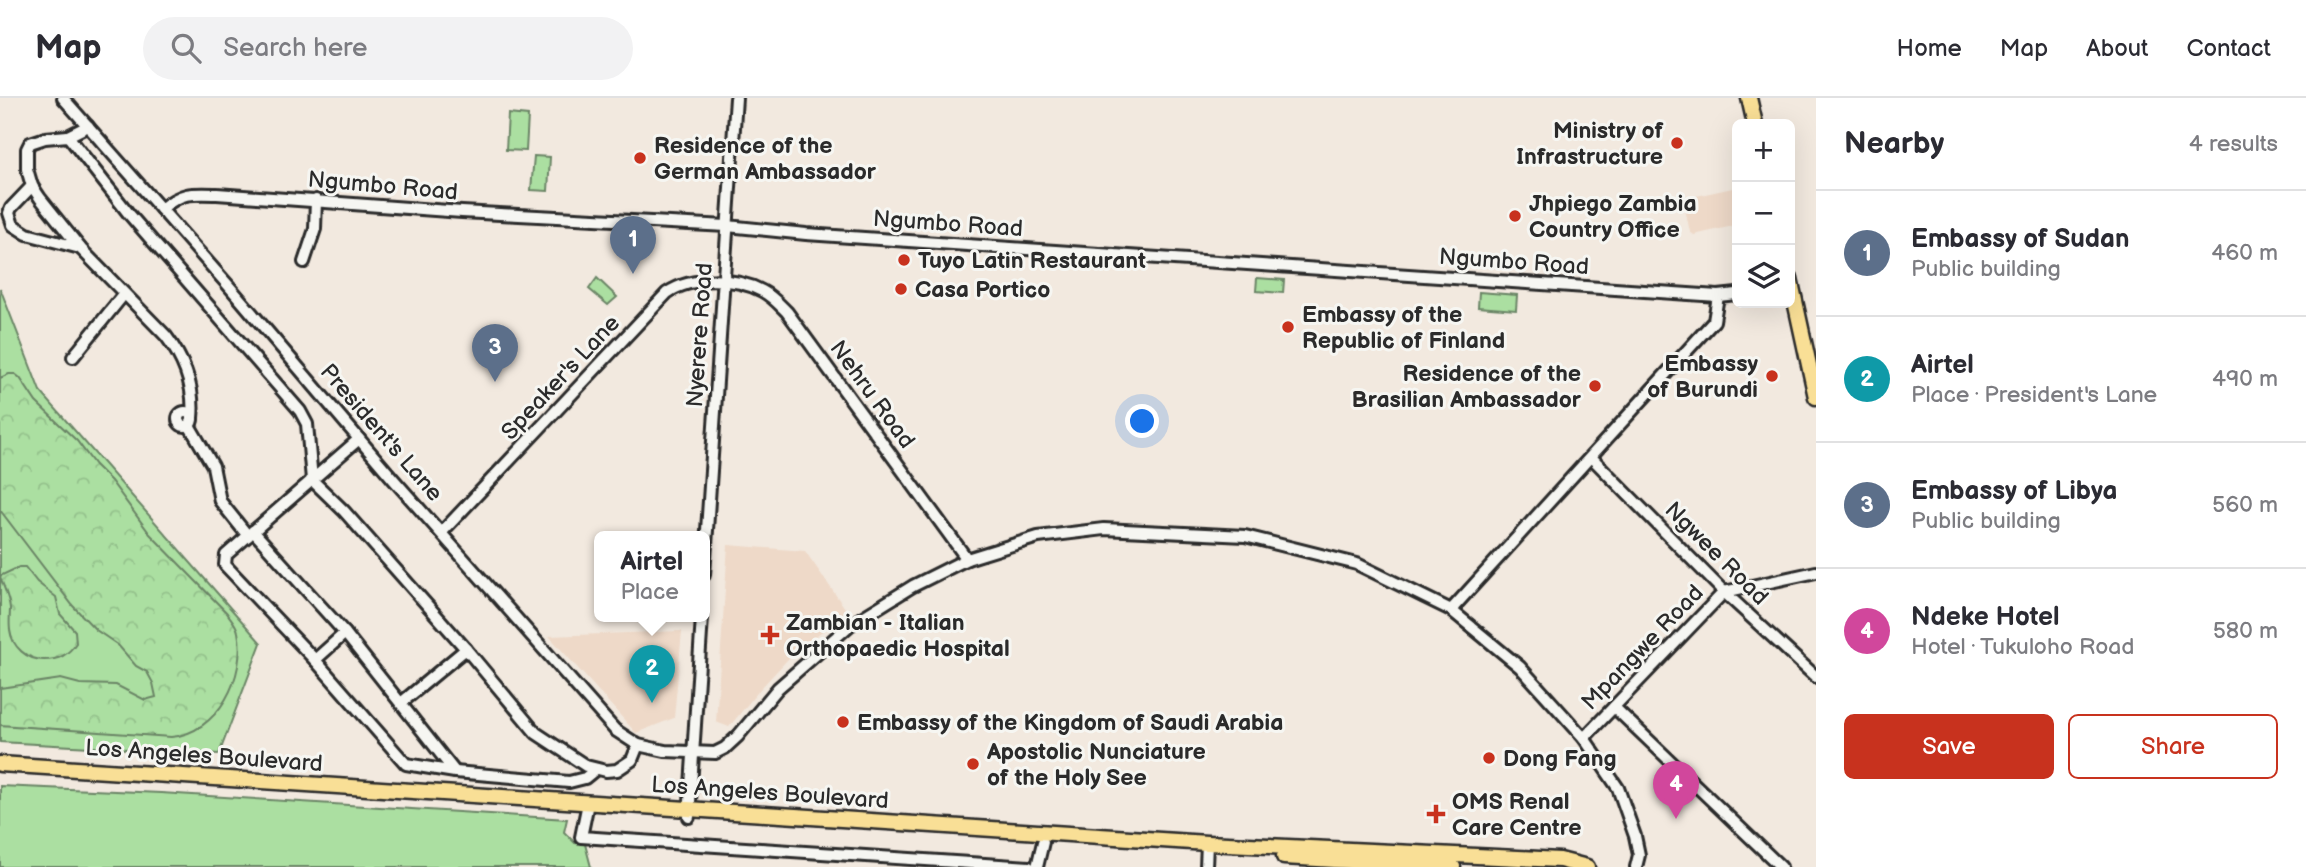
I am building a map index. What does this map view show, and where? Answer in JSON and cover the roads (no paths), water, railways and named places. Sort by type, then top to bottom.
[{"type":"main road","points":[[1795,307],[1816,397]]},
{"type":"main road","name":"Los Angeles Boulevard","points":[[0,764],[689,813],[1207,854],[1560,860],[1587,867]]},
{"type":"main road","name":"Los Angeles Boulevard","points":[[0,772],[587,806]]},
{"type":"main road","name":"Los Angeles Boulevard","points":[[689,813],[1207,854],[1453,867]]},
{"type":"main road","name":"Los Angeles Boulevard","points":[[1538,860],[1560,867]]},
{"type":"street","name":"President's Lane","points":[[63,98],[615,730],[638,745],[693,753],[715,753],[725,748],[778,688],[850,625],[913,586],[967,559],[1038,537],[1104,530],[1245,536],[1357,564],[1451,610],[1520,667],[1584,738],[1618,788],[1635,836],[1639,855],[1636,867]]},
{"type":"street","name":"Nyerere Road","points":[[708,531],[736,98]]},
{"type":"street","points":[[88,126],[68,136],[45,138],[30,143],[26,158],[32,186],[82,249],[166,336],[177,351],[192,390],[191,421],[213,466],[220,501],[345,633],[454,772]]},
{"type":"street","points":[[68,136],[130,214],[300,411],[307,424],[312,480],[344,511],[536,733],[586,766],[606,771],[617,770],[632,761],[638,745]]},
{"type":"street","points":[[32,186],[11,208],[9,213],[13,225],[27,234],[82,249]]},
{"type":"street","name":"Ngumbo Road","points":[[161,209],[177,197],[195,193],[462,212],[727,226],[806,234],[1718,296],[1732,295]]},
{"type":"street","points":[[304,262],[315,229],[316,200]]},
{"type":"street","name":"Speaker's Lane","points":[[442,532],[667,293],[689,282],[724,282]]},
{"type":"street","name":"Nehru Road","points":[[724,282],[761,291],[787,312],[967,559]]},
{"type":"street","points":[[73,357],[124,294]]},
{"type":"street","points":[[1451,610],[1713,321],[1718,296]]},
{"type":"street","points":[[191,421],[181,425],[177,419],[192,390]]},
{"type":"street","points":[[359,439],[226,555],[226,565],[315,660],[406,764],[454,772],[569,782],[584,778],[596,769]]},
{"type":"street","name":"Ngwee Road","points":[[1591,457],[1724,592],[1816,677]]},
{"type":"street","name":"Mpangwe Road","points":[[1584,738],[1724,592],[1816,572]]},
{"type":"street","points":[[689,813],[702,622]]},
{"type":"street","points":[[315,660],[345,633]]},
{"type":"street","points":[[401,703],[466,649]]},
{"type":"street","points":[[1614,707],[1781,867]]},
{"type":"street","points":[[587,806],[582,837],[1029,867]]},
{"type":"street","points":[[1037,867],[1043,842]]},
{"type":"place","name":"Ministry of Infrastructure","points":[[1677,143]]},
{"type":"place","name":"Residence of the German Ambassador","points":[[640,158]]},
{"type":"place","name":"Jhpiego Zambia Country Office","points":[[1515,216]]},
{"type":"place","name":"Tuyo Latin Restaurant","points":[[904,260]]},
{"type":"place","name":"Embassy of Sudan","points":[[633,274]]},
{"type":"place","name":"Casa Portico","points":[[901,289]]},
{"type":"place","name":"Embassy of the Republic of Finland","points":[[1288,327]]},
{"type":"place","name":"Embassy of Burundi","points":[[1772,376]]},
{"type":"place","name":"Embassy of Libya","points":[[495,382]]},
{"type":"place","name":"Residence of the Brasilian Ambassador","points":[[1595,386]]},
{"type":"place","name":"Zambian - Italian Orthopaedic Hospital","points":[[770,635]]},
{"type":"place","name":"Airtel","points":[[652,703]]},
{"type":"place","name":"Embassy of the Kingdom of Saudi Arabia","points":[[843,722]]},
{"type":"place","name":"Dong Fang","points":[[1489,758]]},
{"type":"place","name":"Apostolic Nunciature of the Holy See","points":[[973,764]]},
{"type":"place","name":"OMS Renal Care Centre","points":[[1436,814]]},
{"type":"place","name":"Ndeke Hotel","points":[[1676,819]]}]
